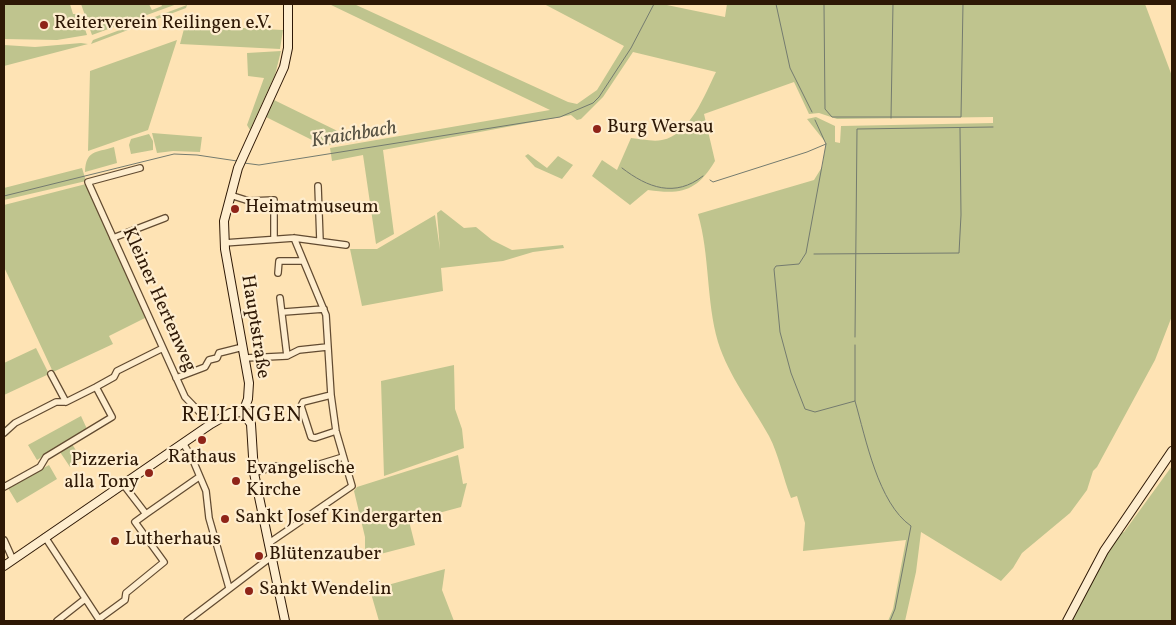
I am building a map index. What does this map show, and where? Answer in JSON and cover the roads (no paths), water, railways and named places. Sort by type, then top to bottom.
[{"type":"street","name":"Hauptstraße","points":[[243,412],[248,399],[245,358],[224,243],[224,221],[238,168],[284,67],[288,48],[288,4]]},
{"type":"street","name":"Kleiner Hertenweg","points":[[140,168],[88,182],[187,400],[211,424]]},
{"type":"street","points":[[318,186],[320,241]]},
{"type":"street","points":[[230,195],[244,200],[274,200],[274,239]]},
{"type":"street","points":[[113,238],[166,218]]},
{"type":"street","points":[[269,543],[352,486],[336,431],[327,347],[328,334],[324,309],[294,238]]},
{"type":"street","points":[[224,243],[294,238],[346,246]]},
{"type":"street","points":[[278,273],[279,260],[303,261]]},
{"type":"street","points":[[280,298],[281,311],[284,312],[287,356]]},
{"type":"street","points":[[284,312],[324,309]]},
{"type":"street","points":[[176,378],[205,367],[209,360],[217,358],[219,353],[243,347]]},
{"type":"street","points":[[245,358],[287,356],[299,350],[327,347]]},
{"type":"street","points":[[4,433],[15,423],[56,402],[66,402],[96,387],[114,377],[118,371],[163,348]]},
{"type":"street","points":[[51,374],[66,402]]},
{"type":"street","points":[[4,487],[40,467],[46,458],[112,418],[96,387]]},
{"type":"street","points":[[331,395],[303,402],[301,406],[311,437],[315,438],[336,431]]},
{"type":"street","points":[[4,566],[211,424],[230,413],[243,412],[251,424],[254,473],[285,621]]},
{"type":"street","points":[[183,443],[192,458],[206,491],[209,518],[229,588]]},
{"type":"street","points":[[1067,621],[1104,551],[1172,451]]},
{"type":"street","points":[[254,473],[276,466],[294,472],[343,457]]},
{"type":"street","points":[[45,537],[99,620],[125,600],[126,593],[164,562],[135,522],[199,477]]},
{"type":"street","points":[[124,484],[146,514]]},
{"type":"street","points":[[4,540],[13,560]]},
{"type":"street","points":[[187,621],[271,557]]},
{"type":"street","points":[[57,621],[85,599]]},
{"type":"waterway","name":"Kraichbach","points":[[244,163],[259,165],[560,117],[593,103],[599,97],[631,48],[654,4]]},
{"type":"waterway","points":[[776,4],[790,68],[812,112]]},
{"type":"waterway","points":[[824,4],[825,109],[832,117],[961,117],[963,4]]},
{"type":"waterway","points":[[891,118],[893,4]]},
{"type":"waterway","points":[[710,180],[713,182],[807,152],[826,144],[815,120]]},
{"type":"waterway","points":[[855,337],[857,129],[993,127]]},
{"type":"waterway","points":[[814,254],[959,253],[961,215],[960,128]]},
{"type":"waterway","points":[[826,144],[806,253],[799,264],[776,266],[774,269],[780,332],[791,373],[805,409],[815,412],[855,401],[855,345]]},
{"type":"waterway","name":"Kraichbach","points":[[4,196],[174,154],[197,155],[237,161]]},
{"type":"waterway","points":[[622,168],[642,181],[662,188],[682,187],[693,183],[703,176]]},
{"type":"waterway","points":[[855,401],[869,451],[882,486],[900,516],[911,526],[895,609],[890,621]]},
{"type":"place","name":"Reiterverein Reilingen e.V.","points":[[44,25]]},
{"type":"place","name":"Burg Wersau","points":[[597,129]]},
{"type":"place","name":"Heimatmuseum","points":[[235,209]]},
{"type":"place","name":"Rathaus","points":[[202,440]]},
{"type":"place","name":"Pizzeria alla Tony","points":[[149,473]]},
{"type":"place","name":"Evangelische Kirche","points":[[236,481]]},
{"type":"place","name":"Sankt Josef Kindergarten","points":[[225,519]]},
{"type":"place","name":"Lutherhaus","points":[[115,541]]},
{"type":"place","name":"Blütenzauber","points":[[259,556]]},
{"type":"place","name":"Sankt Wendelin","points":[[249,591]]},
{"type":"district","name":"REILINGEN","points":[[242,417]]}]
